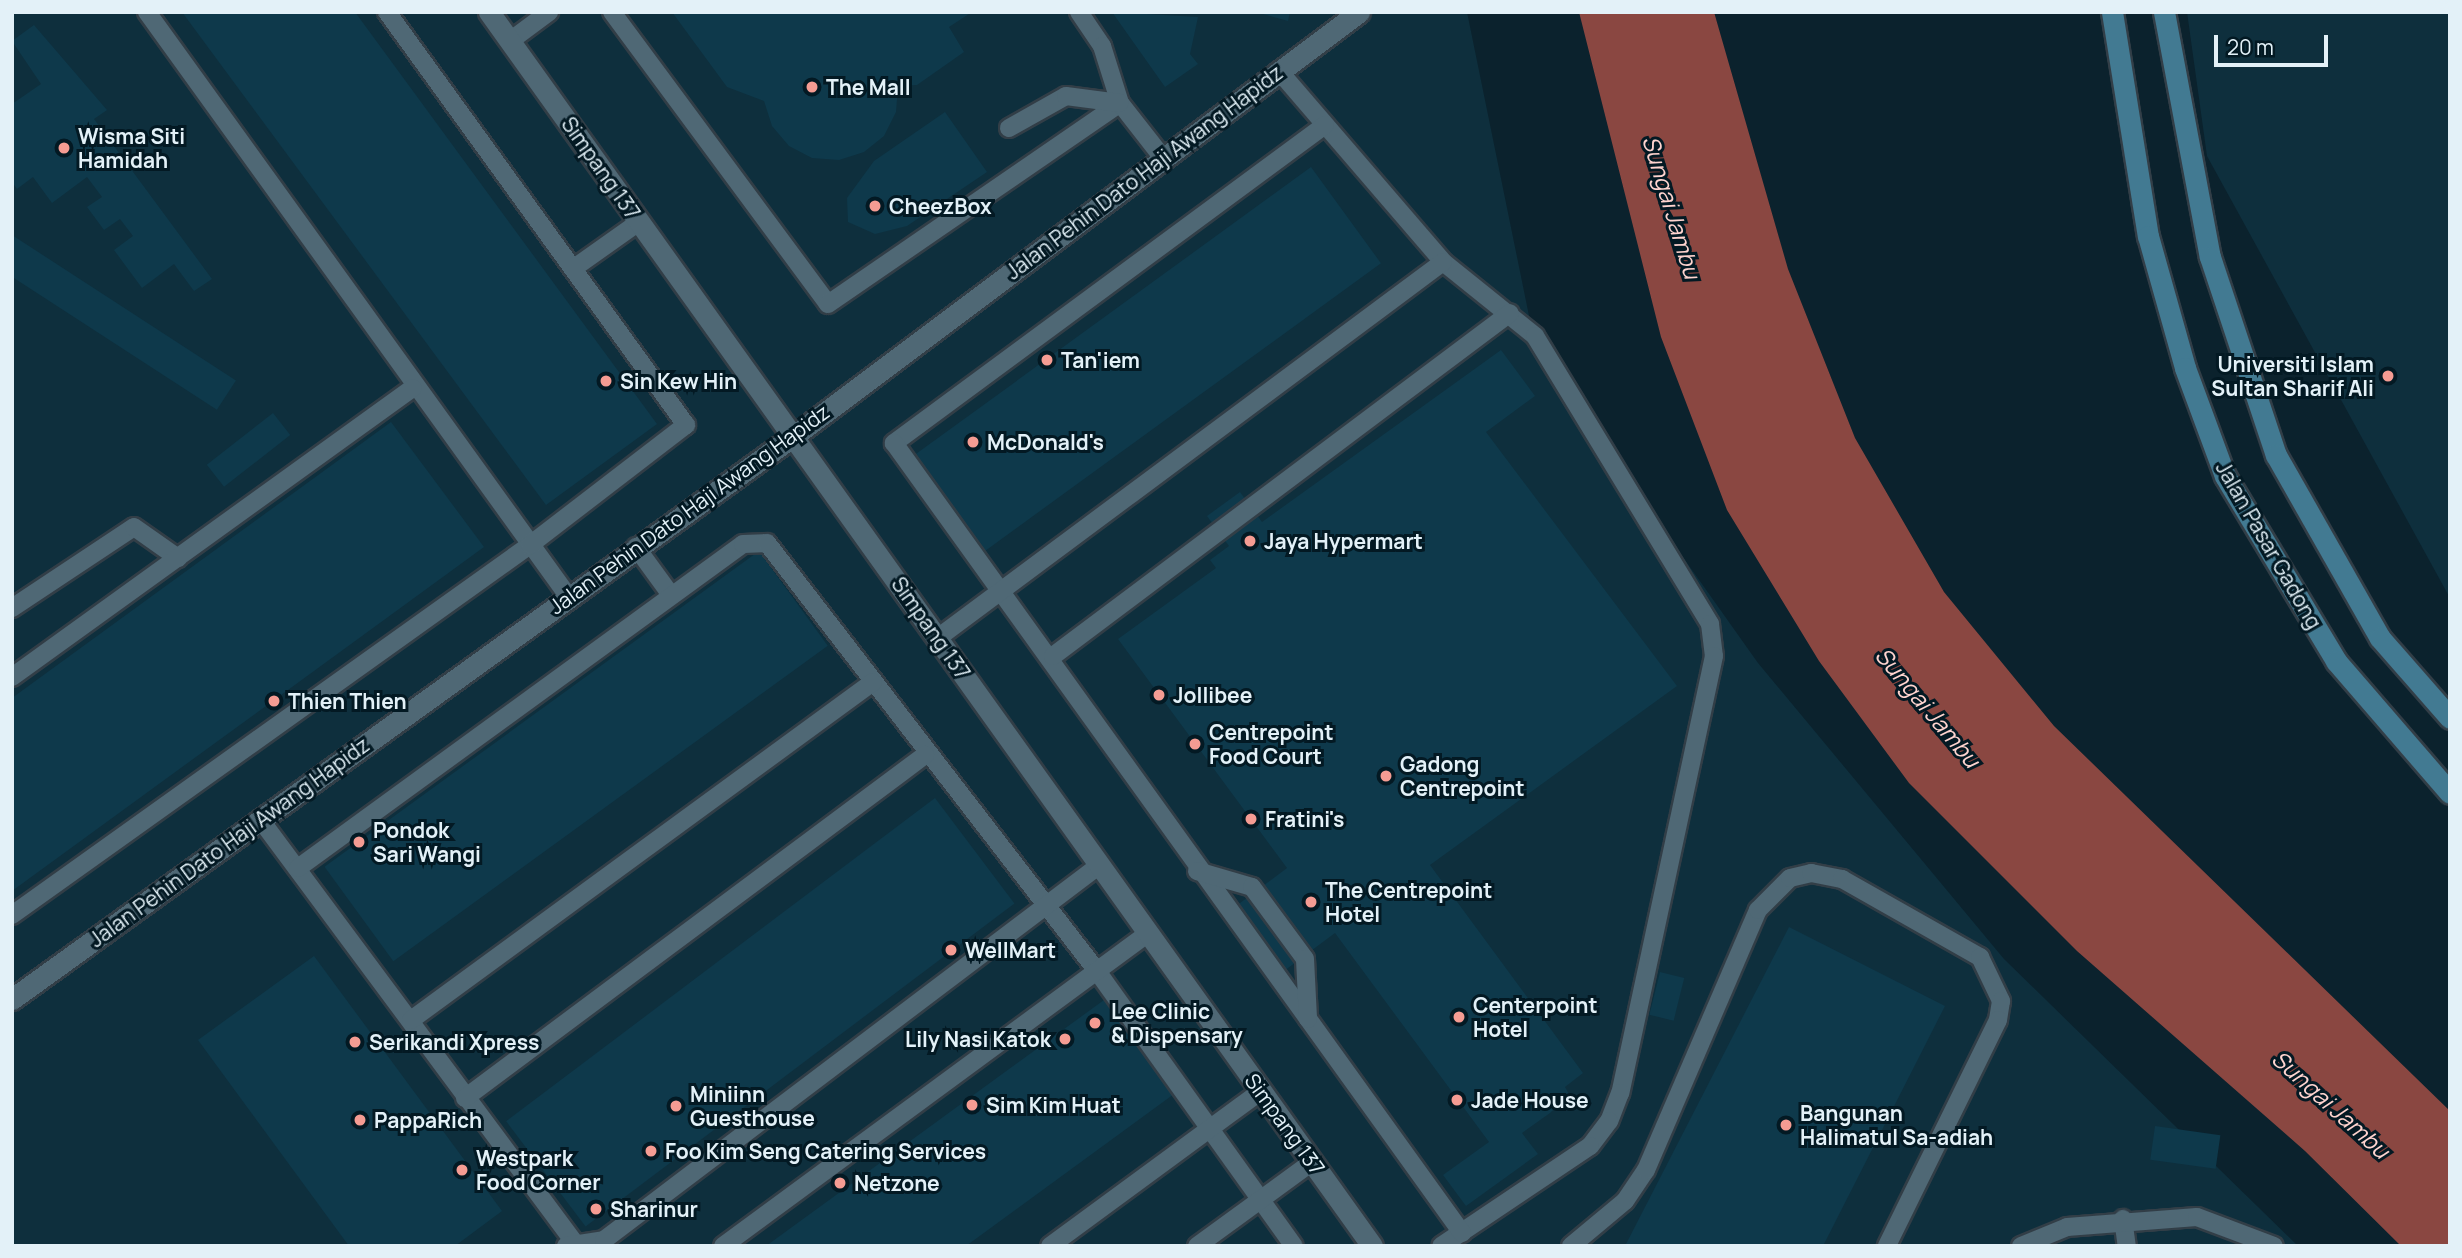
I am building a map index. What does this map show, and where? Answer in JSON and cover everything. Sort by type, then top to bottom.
[{"type":"street","name":"Simpang 137","points":[[489,12],[795,435],[939,637],[1097,867],[1371,1246]]},
{"type":"street","name":"Jalan Pasar Gadong","points":[[2112,12],[2148,236],[2185,368],[2225,476],[2336,661],[2450,793]]},
{"type":"street","points":[[2164,12],[2210,257],[2276,455],[2380,638],[2450,718]]},
{"type":"street","name":"Jalan Pehin Dato Haji Awang Hapidz","points":[[12,999],[795,435],[1355,14]]},
{"type":"lane","points":[[147,12],[413,388],[568,596]]},
{"type":"lane","points":[[12,915],[530,545],[686,425],[387,12]]},
{"type":"lane","points":[[510,41],[549,12]]},
{"type":"lane","points":[[612,12],[828,304],[1120,103]]},
{"type":"lane","points":[[1079,12],[1102,46],[1120,103],[1163,158]]},
{"type":"lane","points":[[1279,71],[1443,262],[1510,313],[1535,336],[1710,625],[1714,656],[1620,1093],[1609,1121],[1590,1146],[1441,1246]]},
{"type":"lane","points":[[1009,128],[1066,96],[1120,103]]},
{"type":"lane","points":[[1325,125],[894,443],[1053,656],[1197,871],[1308,1019],[1462,1233]]},
{"type":"lane","points":[[574,268],[639,222]]},
{"type":"lane","points":[[939,637],[1443,262]]},
{"type":"lane","points":[[1053,656],[1510,313]]},
{"type":"lane","points":[[12,677],[413,388]]},
{"type":"lane","points":[[12,608],[134,527],[178,558]]},
{"type":"lane","points":[[298,868],[743,544],[767,543],[925,755],[1097,971],[1212,1126],[1258,1198],[1294,1246]]},
{"type":"lane","points":[[636,547],[671,595]]},
{"type":"lane","points":[[411,1020],[873,682]]},
{"type":"lane","points":[[465,1098],[925,755]]},
{"type":"lane","points":[[260,819],[411,1020],[572,1244],[604,1240],[1097,867]]},
{"type":"lane","points":[[1197,871],[1252,887],[1305,960],[1308,1019]]},
{"type":"lane","points":[[1572,1246],[1625,1201],[1646,1170],[1758,910],[1790,878],[1811,873],[1842,879],[1980,957],[2001,1001],[1998,1020],[1887,1246]]},
{"type":"lane","points":[[723,1246],[1147,934]]},
{"type":"lane","points":[[1050,1246],[1261,1091]]},
{"type":"lane","points":[[1197,1246],[1258,1198],[1312,1162]]},
{"type":"lane","points":[[2021,1246],[2067,1227],[2123,1219],[2197,1217],[2274,1246]]},
{"type":"lane","points":[[2123,1219],[2127,1246]]},
{"type":"shaded area","points":[[12,12],[1467,12],[1536,350],[1758,663],[2004,959],[2298,1246],[12,1246]]},
{"type":"shaded area","name":"Universiti Islam Sultan Sharif Ali","points":[[2187,12],[2450,12],[2450,598],[2207,156]]},
{"type":"water","name":"Sungai Jambu","points":[[1579,12],[1714,12],[1788,269],[1855,438],[1944,592],[2054,726],[2450,1111],[2450,1246],[2401,1246],[2305,1151],[2077,951],[1909,783],[1819,661],[1727,510],[1661,337]]},
{"type":"building","points":[[182,12],[355,12],[657,424],[546,505]]},
{"type":"building","name":"The Mall","points":[[672,12],[972,12],[949,27],[964,52],[917,85],[898,86],[896,112],[884,136],[864,152],[839,160],[812,158],[789,146],[772,126],[764,101],[727,87]]},
{"type":"building","points":[[1112,12],[1198,17],[1190,54],[1198,64],[1165,87]]},
{"type":"building","points":[[1256,12],[1290,12],[1288,21]]},
{"type":"building","name":"Wisma Siti Hamidah","points":[[34,25],[107,110],[94,119],[212,279],[194,291],[174,264],[142,288],[114,250],[133,236],[120,219],[104,230],[87,207],[102,197],[87,177],[52,203],[33,177],[17,189],[12,182],[12,104],[41,84],[12,41]]},
{"type":"building","points":[[945,112],[987,172],[907,226],[875,234],[848,222],[847,198],[874,161]]},
{"type":"building","points":[[1311,167],[1381,263],[981,554],[911,457]]},
{"type":"building","points":[[12,235],[236,380],[217,410],[12,277]]},
{"type":"building","name":"Gadong Centrepoint","points":[[1501,350],[1535,396],[1486,432],[1677,686],[1430,865],[1583,1073],[1565,1087],[1569,1094],[1550,1113],[1522,1133],[1538,1154],[1466,1206],[1443,1175],[1489,1142],[1335,933],[1284,971],[1236,906],[1287,868],[1118,639],[1216,568],[1210,560],[1229,546],[1207,516],[1240,492],[1262,522]]},
{"type":"building","points":[[273,413],[290,435],[224,487],[207,465]]},
{"type":"building","points":[[391,422],[484,547],[12,891],[12,698]]},
{"type":"building","points":[[759,551],[828,646],[393,961],[325,867]]},
{"type":"building","points":[[935,798],[1014,903],[586,1227],[506,1121]]},
{"type":"building","name":"Bangunan Halimatul Sa-adiah","points":[[1789,927],[1945,1006],[1823,1246],[1625,1246]]},
{"type":"building","points":[[314,956],[502,1211],[455,1246],[349,1246],[198,1040]]},
{"type":"building","points":[[1660,972],[1684,978],[1674,1021],[1649,1015]]},
{"type":"building","points":[[1104,1000],[1174,1094],[966,1246],[766,1246]]},
{"type":"building","points":[[2155,1126],[2220,1135],[2216,1169],[2150,1160]]},
{"type":"place","name":"The Mall","points":[[812,87]]},
{"type":"place","name":"Wisma Siti Hamidah","points":[[64,148]]},
{"type":"place","name":"CheezBox","points":[[875,206]]},
{"type":"place","name":"Tan'iem","points":[[1047,360]]},
{"type":"place","name":"Universiti Islam Sultan Sharif Ali","points":[[2388,376]]},
{"type":"place","name":"Sin Kew Hin","points":[[606,381]]},
{"type":"place","name":"McDonald's","points":[[973,442]]},
{"type":"place","name":"Jaya Hypermart","points":[[1250,541]]},
{"type":"place","name":"Jollibee","points":[[1159,695]]},
{"type":"place","name":"Thien Thien","points":[[274,701]]},
{"type":"place","name":"Centrepoint Food Court","points":[[1195,744]]},
{"type":"place","name":"Gadong Centrepoint","points":[[1386,776]]},
{"type":"place","name":"Fratini's","points":[[1251,819]]},
{"type":"place","name":"Pondok Sari Wangi","points":[[359,842]]},
{"type":"place","name":"The Centrepoint Hotel","points":[[1311,902]]},
{"type":"place","name":"WellMart","points":[[951,950]]},
{"type":"place","name":"Centerpoint Hotel","points":[[1459,1017]]},
{"type":"place","name":"Lee Clinic & Dispensary","points":[[1095,1023]]},
{"type":"place","name":"Lily Nasi Katok","points":[[1065,1039]]},
{"type":"place","name":"Serikandi Xpress","points":[[355,1042]]},
{"type":"place","name":"Jade House","points":[[1457,1100]]},
{"type":"place","name":"Sim Kim Huat","points":[[972,1105]]},
{"type":"place","name":"Miniinn Guesthouse","points":[[676,1106]]},
{"type":"place","name":"PappaRich","points":[[360,1120]]},
{"type":"place","name":"Bangunan Halimatul Sa-adiah","points":[[1786,1125]]},
{"type":"place","name":"Foo Kim Seng Catering Services","points":[[651,1151]]},
{"type":"place","name":"Westpark Food Corner","points":[[462,1170]]},
{"type":"place","name":"Netzone","points":[[840,1183]]},
{"type":"place","name":"Sharinur","points":[[596,1209]]}]
